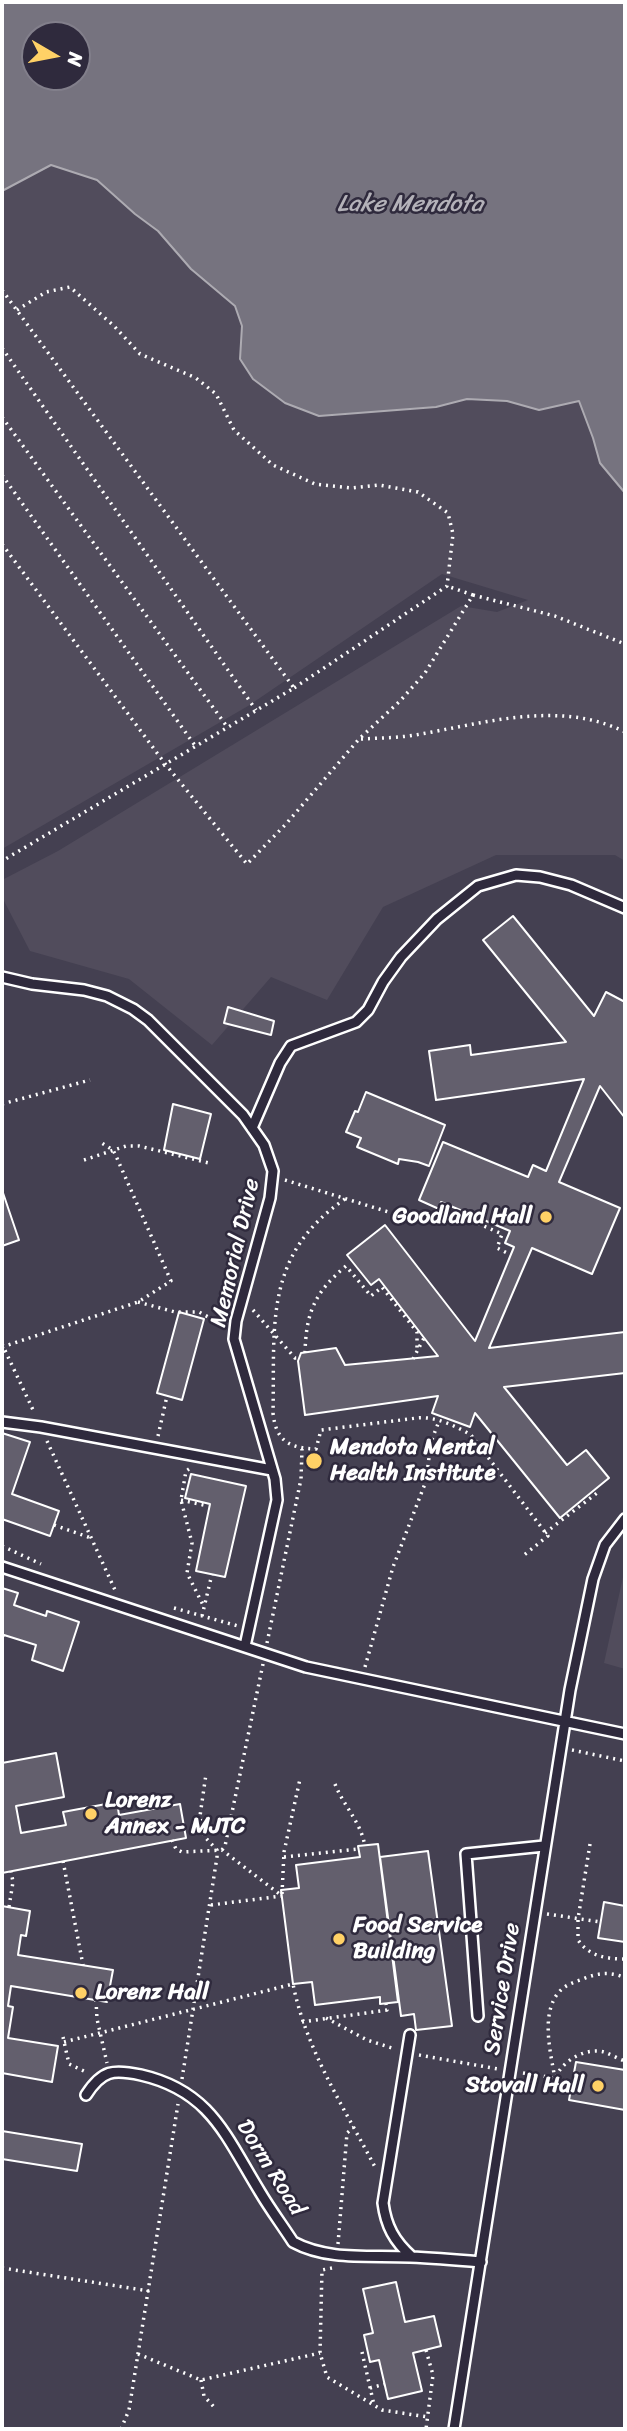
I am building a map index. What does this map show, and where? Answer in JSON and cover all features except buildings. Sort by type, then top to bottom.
[{"type":"lane","points":[[252,1128],[280,1063],[291,1046],[342,1030],[356,1022],[368,1010],[401,957],[437,919],[478,886],[516,875],[540,877],[571,885],[625,908]]},
{"type":"lane","name":"Memorial Drive","points":[[2,977],[32,984],[84,990],[107,996],[132,1009],[148,1020],[243,1115],[264,1145],[273,1175],[270,1198],[240,1303],[234,1339],[272,1470],[277,1500],[245,1646]]},
{"type":"lane","points":[[2,1422],[272,1470]]},
{"type":"lane","name":"Service Drive","points":[[454,2429],[565,1720],[593,1579],[606,1545],[625,1519]]},
{"type":"lane","points":[[2,1567],[306,1667],[625,1734]]},
{"type":"lane","points":[[478,2015],[466,1854],[544,1846]]},
{"type":"lane","points":[[410,2035],[383,2203],[386,2223],[401,2247],[412,2257]]},
{"type":"lane","points":[[86,2095],[100,2078],[110,2072]]},
{"type":"lane","name":"Dorm Road","points":[[110,2072],[155,2078],[181,2090],[216,2119],[293,2242],[309,2251],[337,2255],[481,2262]]},
{"type":"path","points":[[2,861],[294,688],[447,586],[453,534],[448,513],[418,492],[379,485],[352,488],[315,484],[273,465],[234,430],[216,394],[196,379],[140,354],[114,326],[70,287],[47,292],[17,310]]},
{"type":"path","points":[[2,290],[294,688]]},
{"type":"path","points":[[2,348],[257,710]]},
{"type":"path","points":[[2,417],[228,728]]},
{"type":"path","points":[[2,475],[197,747]]},
{"type":"path","points":[[2,544],[166,765],[247,864],[286,824],[359,739],[400,701],[425,673],[473,595]]},
{"type":"path","points":[[447,586],[555,616],[625,644]]},
{"type":"path","points":[[359,739],[413,735],[485,720],[531,716],[570,717],[625,732]]},
{"type":"path","points":[[2,1104],[90,1080]]},
{"type":"path","points":[[24,1091],[26,1097]]},
{"type":"path","points":[[100,1142],[113,1150],[171,1281],[138,1302],[2,1346],[116,1591],[114,1604]]},
{"type":"path","points":[[84,1160],[126,1146],[139,1146],[209,1163]]},
{"type":"path","points":[[273,1175],[395,1214],[404,1224],[416,1213],[427,1216],[452,1212],[502,1234],[497,1248],[511,1255]]},
{"type":"path","points":[[345,1199],[322,1217],[305,1236],[293,1254],[279,1288],[275,1312],[275,1429],[289,1445],[302,1449],[316,1449],[321,1430],[427,1417],[471,1434],[548,1536],[524,1555]]},
{"type":"path","points":[[305,1353],[306,1328],[317,1296],[330,1279],[346,1266],[371,1296],[382,1287],[416,1332],[417,1351]]},
{"type":"path","points":[[358,1280],[363,1276]]},
{"type":"path","points":[[138,1302],[175,1312],[200,1312],[235,1333]]},
{"type":"path","points":[[240,1303],[252,1308],[295,1358],[299,1358]]},
{"type":"path","points":[[413,1359],[424,1338]]},
{"type":"path","points":[[156,1448],[167,1396]]},
{"type":"path","points":[[361,1679],[393,1567],[426,1481],[431,1442],[439,1421]]},
{"type":"path","points":[[204,1607],[187,1573],[192,1543],[181,1500],[186,1471],[205,1458]]},
{"type":"path","points":[[545,1532],[597,1493],[595,1490]]},
{"type":"path","points":[[181,1500],[208,1506]]},
{"type":"path","points":[[54,1525],[92,1539]]},
{"type":"path","points":[[202,1616],[212,1574]]},
{"type":"path","points":[[560,1748],[625,1761]]},
{"type":"path","points":[[121,2429],[129,2410],[211,1905],[217,1850],[204,1836],[200,1816],[205,1774]]},
{"type":"path","points":[[282,1896],[284,1857],[300,1779]]},
{"type":"path","points":[[335,1784],[340,1797],[357,1821],[365,1846]]},
{"type":"path","points":[[172,1840],[176,1849],[182,1852],[222,1850],[282,1896]]},
{"type":"path","points":[[590,1844],[578,1919],[578,1940],[590,1953],[625,1959]]},
{"type":"path","points":[[284,1857],[359,1849]]},
{"type":"path","points":[[63,1861],[83,1965]]},
{"type":"path","points":[[9,1907],[12,1871]]},
{"type":"path","points":[[211,1905],[282,1896]]},
{"type":"path","points":[[534,1912],[601,1923]]},
{"type":"path","points":[[555,2078],[549,2035],[551,2013],[559,1992],[569,1984],[592,1975],[615,1973],[625,1978]]},
{"type":"path","points":[[100,2078],[69,2064],[64,2039],[99,2033],[293,1984],[302,2022],[314,2049],[377,2170],[386,2176]]},
{"type":"path","points":[[96,2000],[103,2054],[110,2072]]},
{"type":"path","points":[[302,2022],[387,2010],[386,2004]]},
{"type":"path","points":[[326,2018],[367,2040],[406,2053],[573,2081]]},
{"type":"path","points":[[555,2078],[565,2062],[576,2056],[604,2052],[625,2061]]},
{"type":"path","points":[[354,2127],[347,2133],[337,2267],[321,2270],[320,2353],[327,2377],[382,2410],[428,2417]]},
{"type":"path","points":[[2,2267],[149,2291]]},
{"type":"path","points":[[426,2350],[433,2375],[426,2429]]},
{"type":"path","points":[[362,2352],[374,2405]]},
{"type":"path","points":[[138,2354],[201,2379],[320,2353]]},
{"type":"path","points":[[201,2379],[204,2396],[214,2407]]},
{"type":"path","points":[[370,2388],[385,2384]]},
{"type":"shaded area","points":[[51,165],[97,180],[158,231],[191,269],[235,306],[242,326],[240,359],[319,416],[436,407],[467,399],[507,401],[539,410],[579,401],[600,463],[625,493],[625,861],[615,855],[496,855],[383,907],[327,1000],[271,977],[212,1045],[129,979],[30,951],[2,897],[2,880],[58,851],[461,606],[497,612],[528,600],[442,574],[248,706],[2,849],[2,191]]},
{"type":"shaded area","name":"Mendota Mental Health Institute","points":[[2,191],[600,463],[625,493],[625,2429],[2,2429]]},
{"type":"shaded area","points":[[625,1568],[625,1669],[604,1663]]},
{"type":"water","name":"Lake Mendota","points":[[2,2],[625,2],[625,493],[600,463],[579,401],[539,410],[507,401],[467,399],[436,407],[319,416],[285,403],[253,379],[240,359],[242,326],[235,306],[191,269],[158,231],[97,180],[51,165],[2,191]]},
{"type":"place","name":"Goodland Hall","points":[[546,1217]]},
{"type":"place","name":"Mendota Mental Health Institute","points":[[314,1461]]},
{"type":"place","name":"Lorenz Annex - MJTC","points":[[91,1814]]},
{"type":"place","name":"Food Service Building","points":[[339,1939]]},
{"type":"place","name":"Lorenz Hall","points":[[81,1993]]},
{"type":"place","name":"Stovall Hall","points":[[598,2086]]}]
